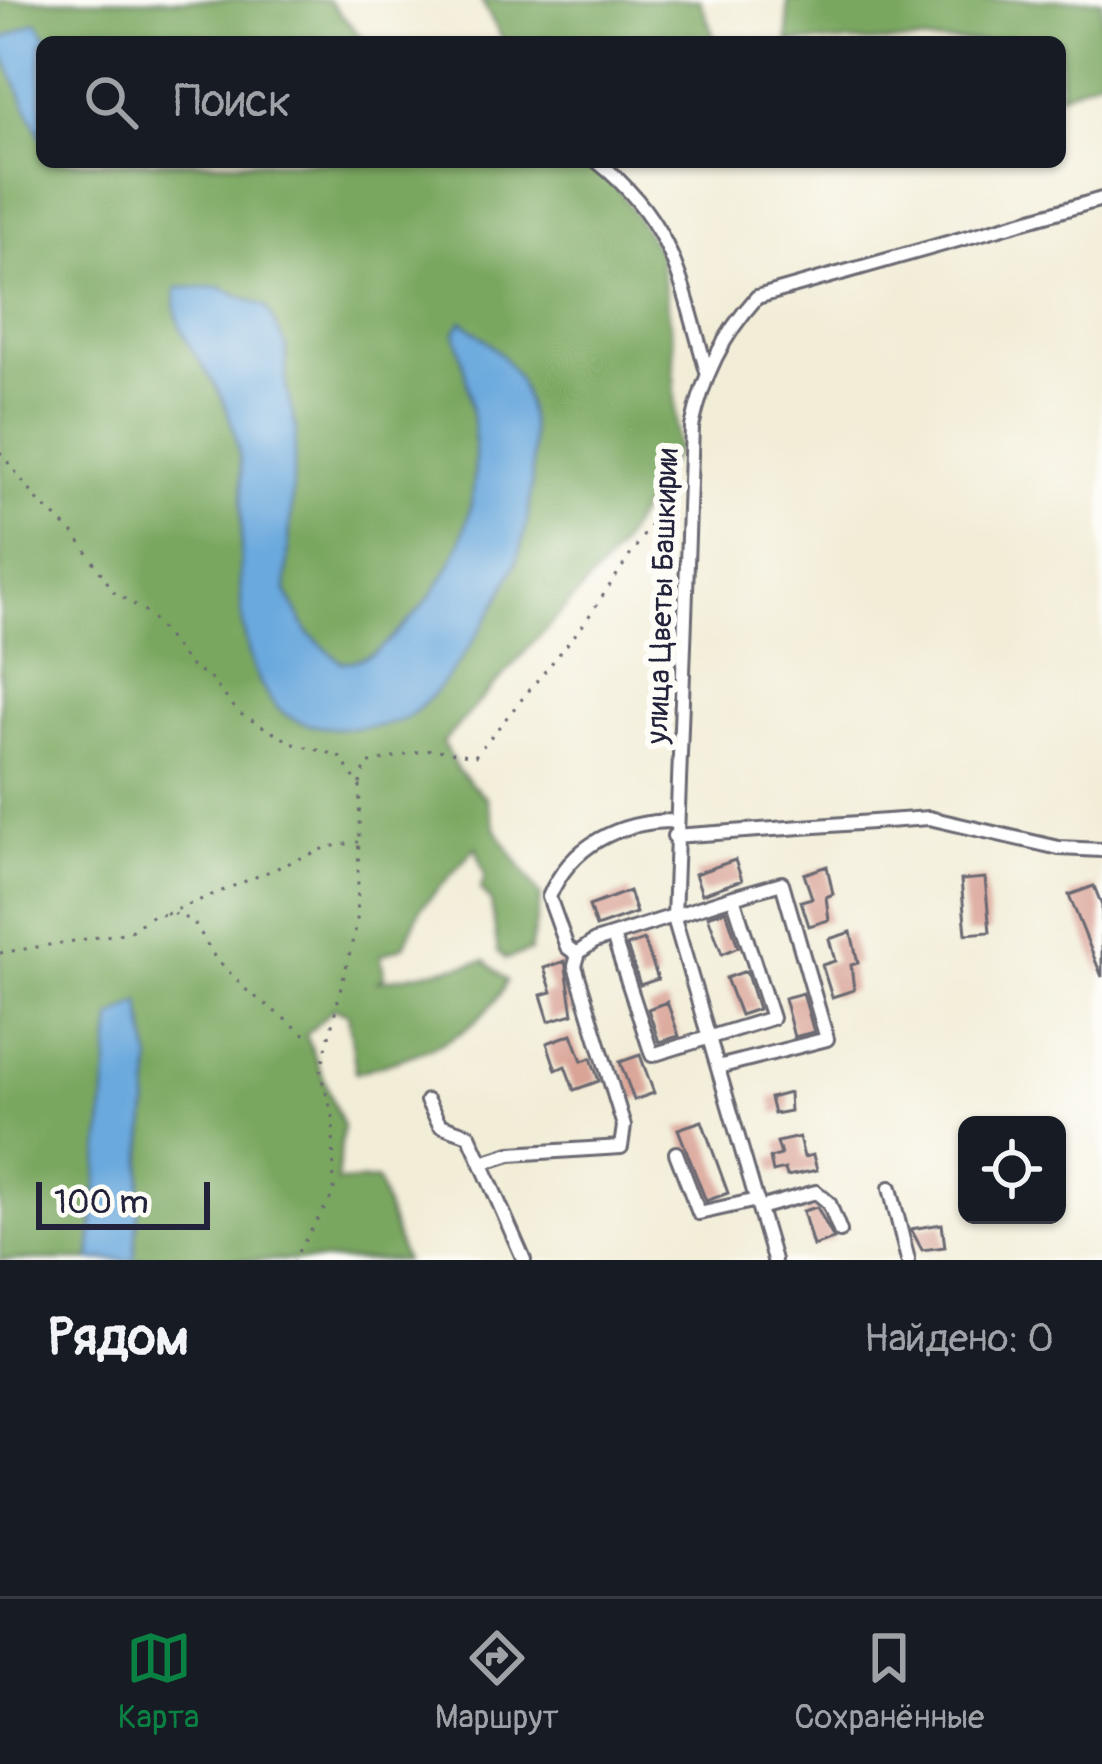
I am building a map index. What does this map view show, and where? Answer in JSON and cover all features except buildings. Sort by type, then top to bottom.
[{"type":"street","points":[[605,168],[639,195],[675,261],[707,372]]},
{"type":"street","name":"улица Цветы Башкирии","points":[[775,1260],[674,918],[692,427],[707,372],[732,324],[758,297],[1102,199]]},
{"type":"street","points":[[578,955],[567,947],[549,897],[557,878],[603,836],[675,828],[929,818],[1059,848],[1102,850]]},
{"type":"street","points":[[485,1162],[510,1154],[615,1151],[623,1142],[624,1126],[575,965],[578,955],[614,936],[782,883],[827,1039],[718,1067]]},
{"type":"street","points":[[614,936],[652,1054],[772,1018],[734,897]]},
{"type":"street","points":[[427,1101],[440,1125],[469,1136],[485,1162],[524,1260]]},
{"type":"street","points":[[676,1153],[699,1214],[816,1192],[829,1203],[840,1231]]},
{"type":"street","points":[[890,1188],[908,1260]]},
{"type":"path","points":[[0,452],[39,502],[76,536],[114,592],[148,613],[194,670],[208,676],[239,712],[293,744],[338,755],[360,785]]},
{"type":"path","points":[[293,1260],[334,1193],[333,1115],[320,1073],[357,923],[360,785],[366,764],[431,748],[475,756],[583,625],[663,510],[690,499]]},
{"type":"path","points":[[165,914],[328,847],[360,842]]},
{"type":"path","points":[[0,953],[129,932],[153,915],[179,914],[196,925],[214,956],[245,989],[306,1035]]},
{"type":"green space","points":[[0,0],[328,0],[361,36],[36,36],[36,168],[605,168],[659,252],[673,340],[677,449],[616,552],[443,742],[457,770],[486,798],[496,830],[541,897],[530,951],[506,959],[498,952],[491,902],[480,889],[485,876],[476,847],[421,908],[404,946],[381,955],[384,976],[378,981],[485,961],[507,981],[494,1002],[462,1032],[443,1042],[356,1073],[348,1014],[334,1008],[306,1035],[343,1126],[337,1182],[377,1180],[404,1260],[0,1260]]},
{"type":"green space","points":[[481,0],[700,0],[714,36],[501,36]]},
{"type":"green space","points":[[787,0],[1102,0],[1102,77],[1066,92],[1066,36],[788,36]]},
{"type":"water","points":[[37,22],[46,36],[36,36],[36,127],[0,48],[0,40]]},
{"type":"water","points":[[219,287],[266,307],[286,346],[286,386],[296,430],[286,591],[308,633],[341,662],[368,656],[403,627],[452,561],[466,525],[475,451],[455,332],[462,321],[503,357],[523,391],[532,464],[528,516],[517,559],[486,621],[456,666],[424,704],[403,719],[356,728],[304,723],[279,709],[260,682],[242,617],[237,442],[220,394],[177,317],[177,288]]},
{"type":"water","points":[[140,1002],[151,1061],[134,1260],[90,1260],[112,1018]]}]
